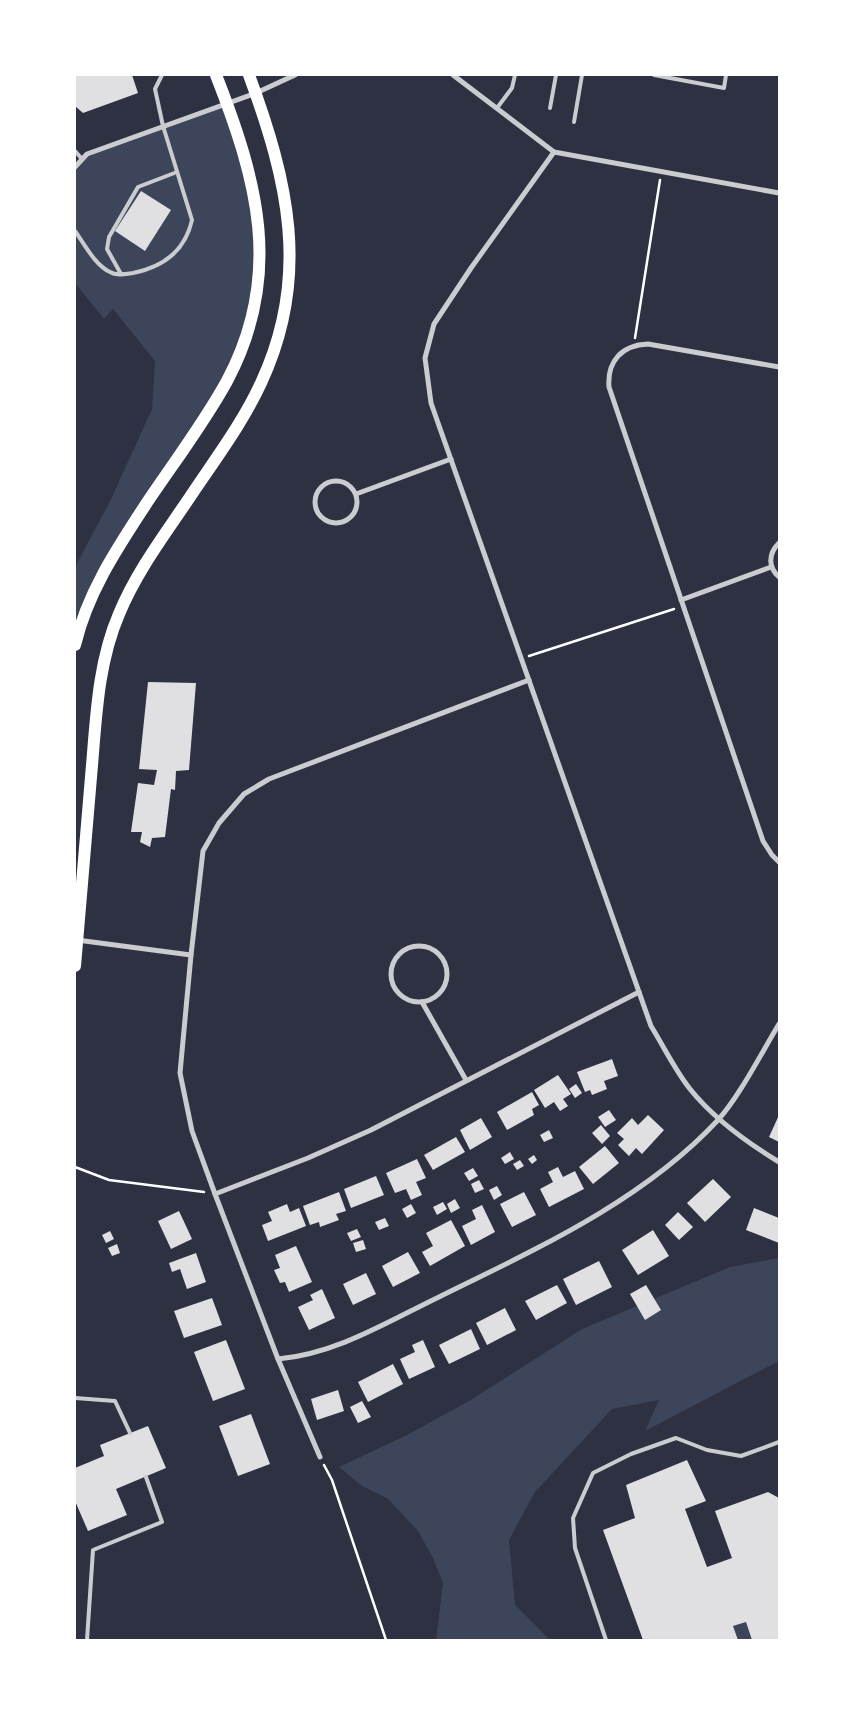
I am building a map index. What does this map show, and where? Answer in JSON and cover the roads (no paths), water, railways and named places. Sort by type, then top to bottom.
[{"type":"main road","points":[[75,645],[89,601],[100,578],[119,546],[213,405],[236,362],[248,327],[259,270],[260,236],[254,190],[242,145],[216,75]]},
{"type":"main road","points":[[75,966],[98,698],[110,639],[119,614],[146,563],[245,413],[262,382],[284,318],[291,262],[290,229],[273,143],[249,75]]},
{"type":"street","points":[[75,167],[87,154],[256,93],[295,75]]},
{"type":"street","points":[[453,75],[554,152],[779,193]]},
{"type":"street","points":[[554,152],[471,268],[434,324],[424,358],[431,403],[651,1026],[690,1088],[719,1119],[753,1146],[779,1162]]},
{"type":"street","points":[[779,367],[648,344],[634,344],[622,352],[614,362],[608,375],[609,388],[763,841],[779,862]]},
{"type":"street","points":[[356,494],[451,459]]},
{"type":"street","points":[[339,481],[352,488],[356,494],[357,501],[354,514],[343,522],[337,523],[324,520],[316,509],[316,495],[325,484],[339,481]]},
{"type":"street","points":[[779,543],[771,554],[771,567],[779,578]]},
{"type":"street","points":[[681,600],[771,567]]},
{"type":"street","points":[[320,1457],[278,1359],[192,1131],[180,1073],[203,850],[220,823],[244,794],[269,779],[529,680]]},
{"type":"street","points":[[76,940],[191,954]]},
{"type":"street","points":[[422,1002],[438,995],[444,988],[447,971],[444,962],[432,949],[414,947],[398,955],[393,963],[392,982],[404,997],[422,1002],[466,1080]]},
{"type":"street","points":[[215,1194],[308,1158],[371,1130],[638,992]]},
{"type":"street","points":[[278,1359],[306,1356],[342,1344],[525,1254],[594,1216],[662,1170],[719,1119],[779,1024]]},
{"type":"lane","points":[[75,231],[101,267],[112,274],[121,274],[158,266],[181,246],[189,235],[192,220],[163,126],[155,89],[162,75]]},
{"type":"lane","points":[[497,108],[512,88],[515,75]]},
{"type":"lane","points":[[550,108],[556,75]]},
{"type":"lane","points":[[574,122],[582,75]]},
{"type":"lane","points":[[654,75],[724,88],[726,75]]},
{"type":"lane","points":[[75,151],[82,159]]},
{"type":"lane","points":[[121,274],[107,245],[109,237],[138,187],[177,172]]},
{"type":"lane","points":[[75,1398],[115,1401],[130,1433]]},
{"type":"lane","points":[[606,1640],[575,1548],[573,1518],[593,1473],[631,1454],[676,1438],[707,1450],[741,1456],[779,1442]]},
{"type":"lane","points":[[86,1640],[93,1550],[162,1522],[146,1477]]}]
